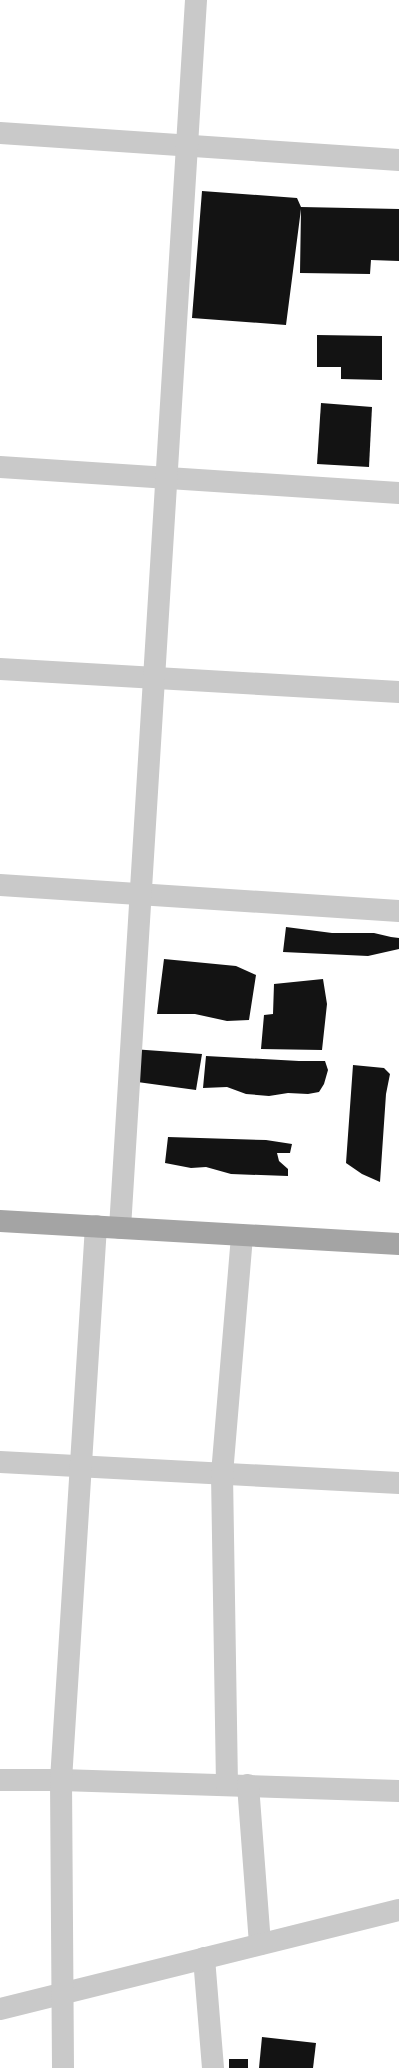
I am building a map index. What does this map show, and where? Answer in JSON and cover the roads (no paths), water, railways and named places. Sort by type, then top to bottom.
[{"type":"main road","points":[[0,1221],[399,1244]]},
{"type":"street","points":[[120,1228],[196,0]]},
{"type":"street","points":[[0,133],[399,160]]},
{"type":"street","points":[[0,467],[399,493]]},
{"type":"street","points":[[0,669],[399,692]]},
{"type":"street","points":[[0,885],[399,911]]},
{"type":"street","points":[[63,2068],[61,1780],[96,1226]]},
{"type":"street","points":[[242,1236],[222,1474],[238,1785],[260,1944]]},
{"type":"street","points":[[0,1462],[399,1483]]},
{"type":"street","points":[[0,1780],[61,1780],[399,1791]]},
{"type":"street","points":[[0,2009],[399,1910]]},
{"type":"street","points":[[204,1958],[213,2068]]}]
